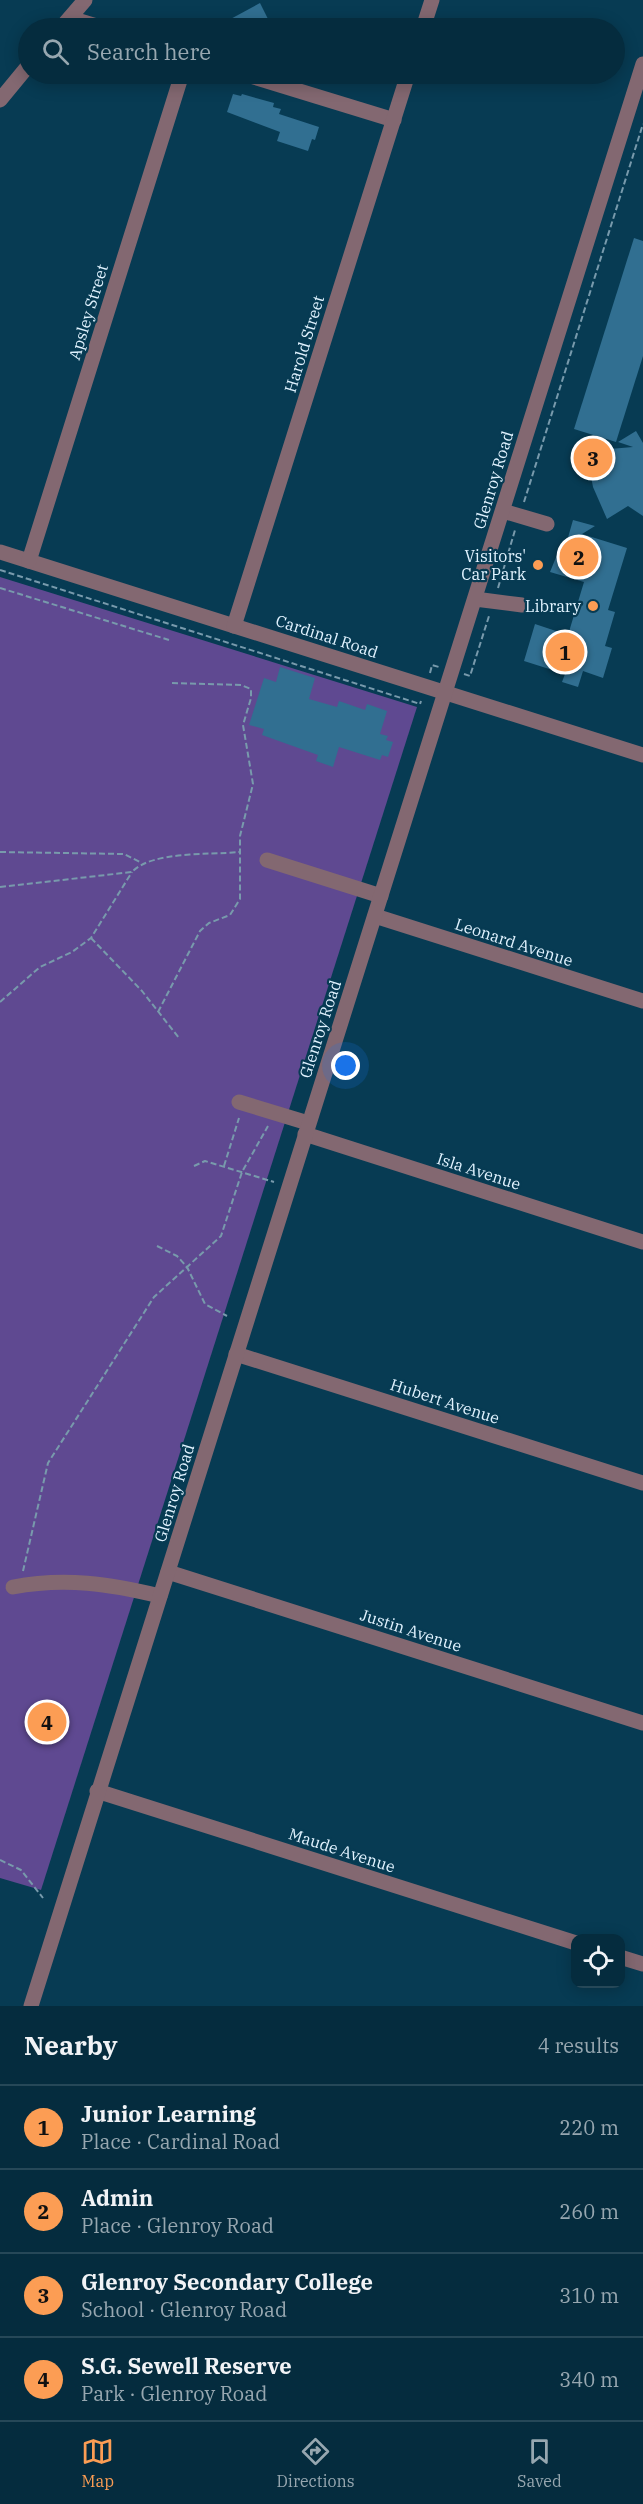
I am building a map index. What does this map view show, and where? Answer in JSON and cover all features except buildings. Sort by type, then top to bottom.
[{"type":"street","points":[[426,18],[432,0]]},
{"type":"street","points":[[70,18],[82,1]]},
{"type":"street","name":"Glenroy Road","points":[[31,2006],[643,64]]},
{"type":"street","points":[[0,100],[18,78]]},
{"type":"street","name":"Apsley Street","points":[[29,561],[179,84]]},
{"type":"street","points":[[277,84],[394,120]]},
{"type":"street","name":"Harold Street","points":[[234,626],[405,84]]},
{"type":"street","points":[[503,511],[547,524]]},
{"type":"street","name":"Cardinal Road","points":[[0,552],[643,755]]},
{"type":"street","points":[[475,599],[522,605]]},
{"type":"street","points":[[267,860],[381,896]]},
{"type":"street","name":"Leonard Avenue","points":[[375,916],[643,1001]]},
{"type":"street","name":"Isla Avenue","points":[[242,1103],[276,1113],[307,1129],[643,1242]]},
{"type":"street","name":"Hubert Avenue","points":[[236,1354],[643,1482]]},
{"type":"street","name":"Justin Avenue","points":[[168,1572],[643,1723]]},
{"type":"street","points":[[16,1586],[48,1581],[93,1582],[160,1596]]},
{"type":"street","name":"Maude Avenue","points":[[97,1791],[571,1941]]},
{"type":"street","points":[[625,1958],[643,1964]]},
{"type":"path","points":[[0,570],[420,704],[432,664],[471,676],[643,124]]},
{"type":"path","points":[[0,588],[169,640]]},
{"type":"path","points":[[158,1012],[200,931],[209,923],[222,920],[235,910],[240,899],[239,852],[253,784],[243,725],[251,698],[251,689],[241,685],[172,683]]},
{"type":"path","points":[[0,852],[124,854],[140,862],[239,852]]},
{"type":"path","points":[[0,1002],[40,967],[72,952],[91,938],[140,862]]},
{"type":"path","points":[[0,887],[132,872]]},
{"type":"path","points":[[91,938],[142,991],[179,1038]]},
{"type":"path","points":[[224,1166],[242,1103]]},
{"type":"path","points":[[16,1586],[48,1463],[154,1297],[221,1236],[242,1172],[276,1113]]},
{"type":"path","points":[[194,1166],[205,1161],[288,1187]]},
{"type":"path","points":[[157,1246],[177,1256],[187,1267],[201,1299],[227,1316]]},
{"type":"path","points":[[0,1860],[21,1870],[43,1898]]},
{"type":"shaded area","points":[[0,577],[417,707],[41,1890],[0,1878]]},
{"type":"place","name":"Glenroy Secondary College","points":[[593,458]]},
{"type":"place","name":"Admin","points":[[579,557]]},
{"type":"place","name":"Visitors' Car Park","points":[[538,565]]},
{"type":"place","name":"Library","points":[[593,606]]},
{"type":"place","name":"Junior Learning","points":[[565,652]]},
{"type":"place","name":"S.G. Sewell Reserve","points":[[47,1722]]}]
